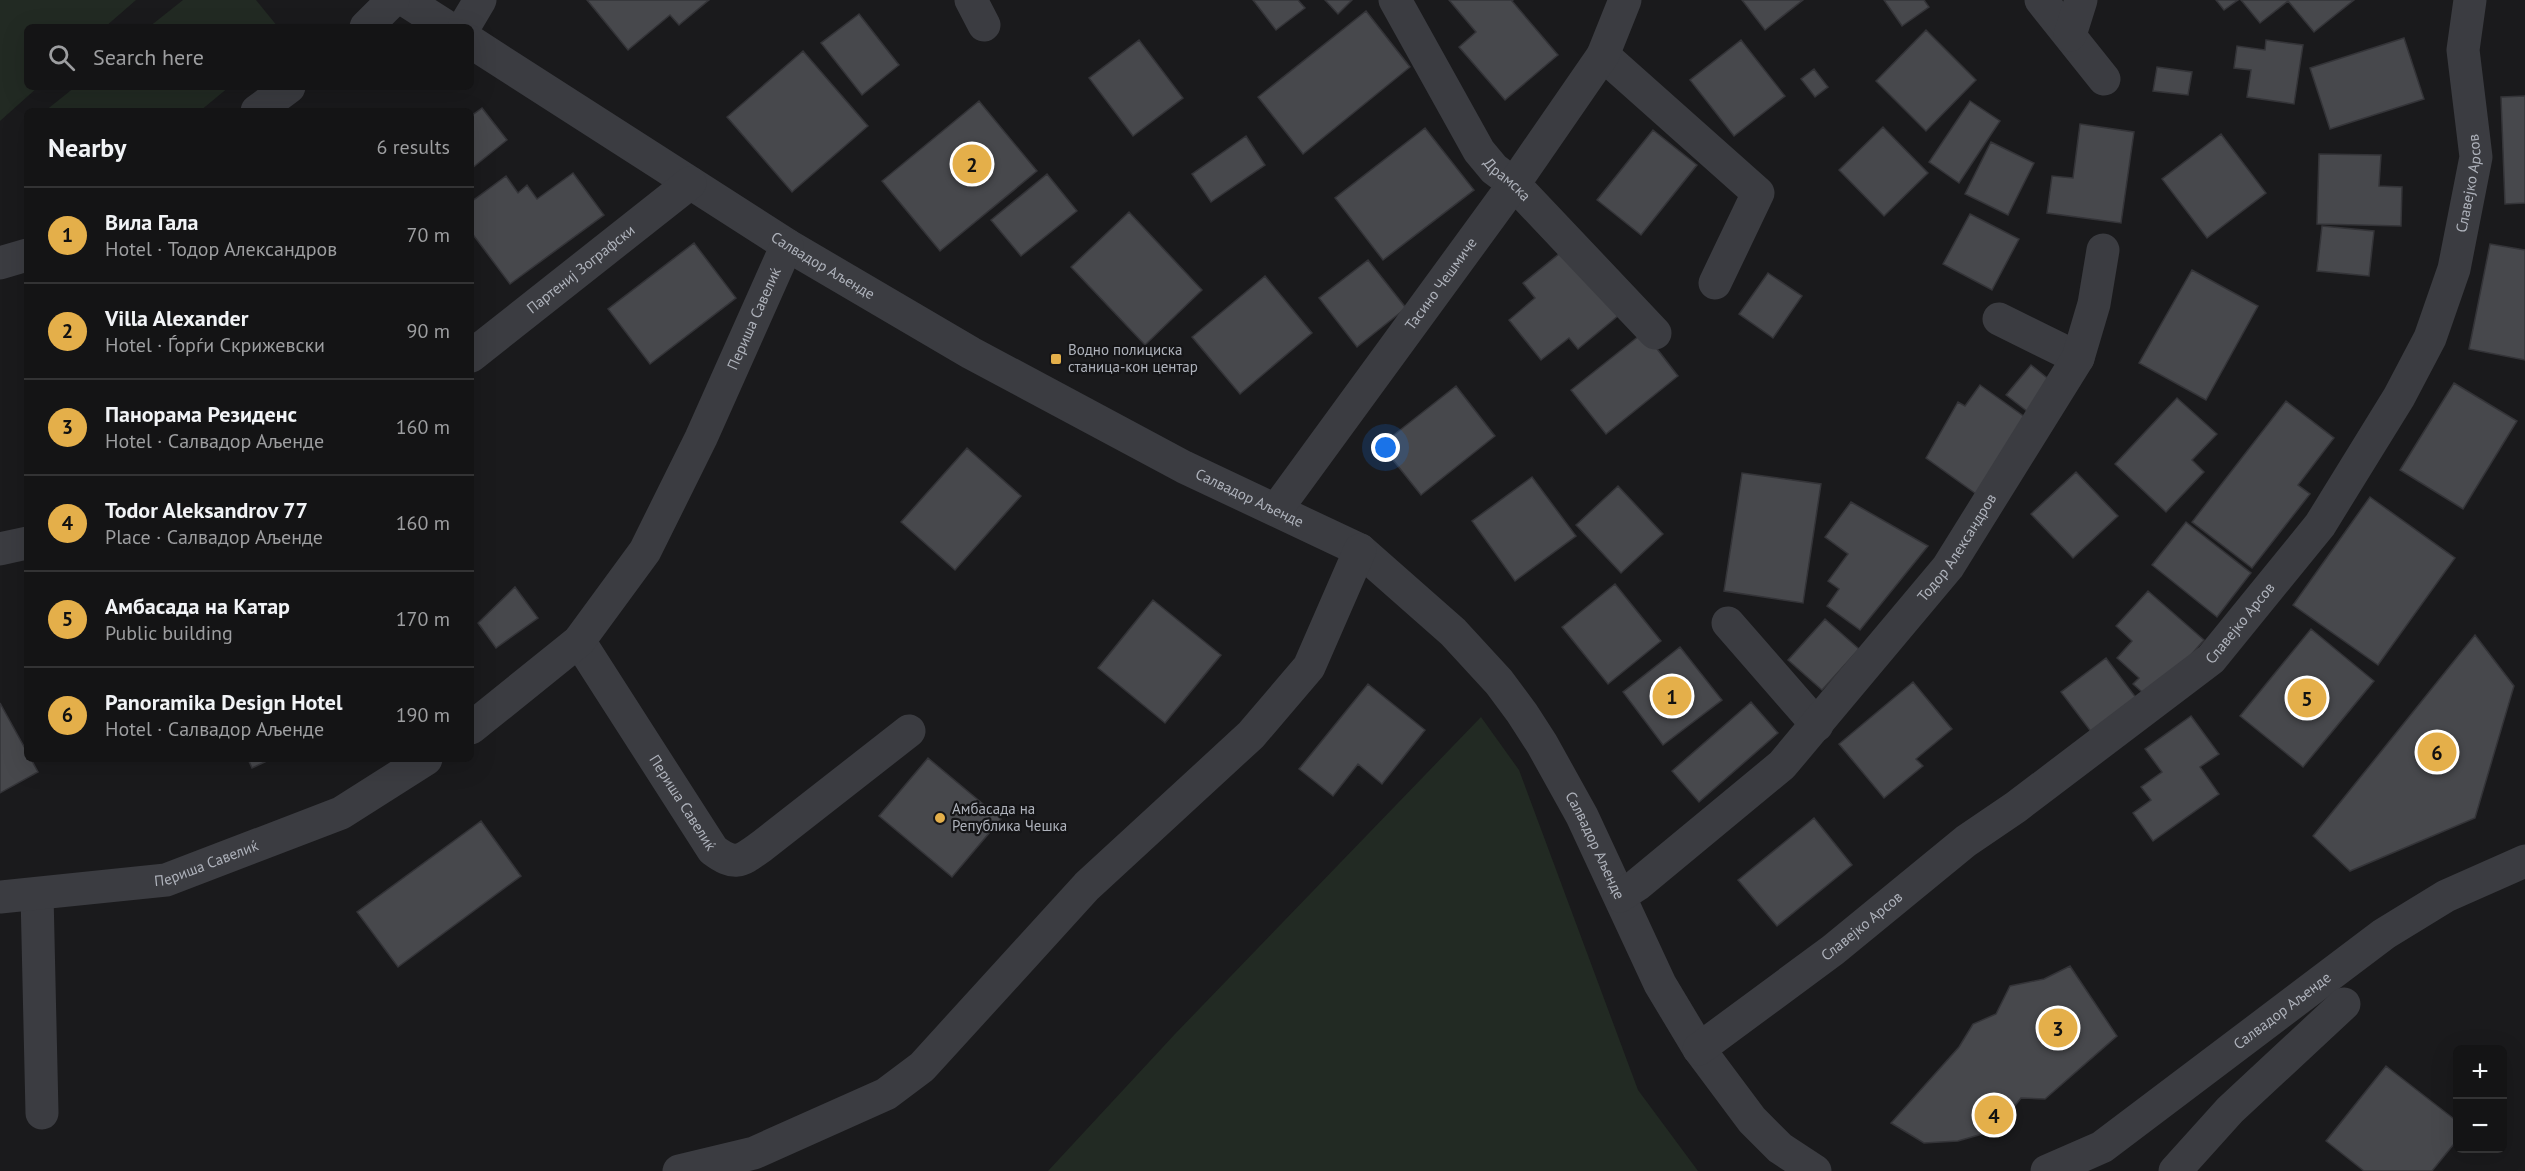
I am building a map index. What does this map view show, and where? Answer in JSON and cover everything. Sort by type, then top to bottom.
[{"type":"street","points":[[369,24],[393,0]]},
{"type":"street","points":[[405,0],[442,24]]},
{"type":"street","points":[[466,24],[480,0]]},
{"type":"street","name":"Драмска","points":[[1395,0],[1479,151],[1494,169],[1514,184],[1655,333]]},
{"type":"street","name":"Тасино Чешмиче","points":[[1276,510],[1514,184],[1603,55],[1625,0]]},
{"type":"street","points":[[2041,0],[2104,79]]},
{"type":"street","points":[[2070,35],[2081,0]]},
{"type":"street","name":"Славејко Арсов","points":[[1699,1049],[1833,950],[1966,841],[2076,763],[2211,659],[2320,525],[2399,397],[2430,338],[2454,269],[2476,157],[2463,50],[2470,0]]},
{"type":"street","name":"Салвадор Аљенде","points":[[474,44],[787,246],[971,353],[1184,467],[1360,550],[1453,632],[1499,682],[1516,705],[1542,744],[1565,785],[1620,896],[1660,984],[1699,1049],[1752,1120],[1780,1148],[1815,1171]]},
{"type":"street","points":[[1603,55],[1758,193],[1715,283]]},
{"type":"street","points":[[261,108],[285,90]]},
{"type":"street","name":"Партениј Зографски","points":[[474,354],[690,183]]},
{"type":"street","name":"Периша Савелиќ","points":[[474,726],[579,641],[645,551],[701,438],[787,246]]},
{"type":"street","name":"Тодор Александров","points":[[1620,896],[1637,885],[1782,765],[1948,567],[2078,358],[2094,304],[2103,250]]},
{"type":"street","points":[[0,263],[24,256]]},
{"type":"street","points":[[2000,319],[2078,358]]},
{"type":"street","points":[[0,549],[24,544]]},
{"type":"street","points":[[679,1171],[754,1153],[886,1094],[922,1067],[1087,886],[1251,735],[1309,667],[1360,550]]},
{"type":"street","points":[[1728,623],[1817,725]]},
{"type":"street","name":"Периша Савелиќ","points":[[579,641],[713,850],[726,860],[743,860],[909,731]]},
{"type":"street","name":"Периша Савелиќ","points":[[0,897],[166,880],[341,813],[421,762]]},
{"type":"street","name":"Салвадор Аљенде","points":[[2048,1171],[2102,1147],[2384,934],[2446,896],[2525,861]]},
{"type":"street","points":[[37,894],[42,1113]]},
{"type":"street","name":"Салвадор Аљенде","points":[[2175,1171],[2230,1110],[2344,1004]]},
{"type":"street","points":[[1752,1120],[1786,1171]]},
{"type":"shaded area","points":[[0,0],[136,0],[108,24],[24,24],[24,90],[35,90],[0,121]]},
{"type":"shaded area","points":[[183,0],[256,0],[276,24],[153,24]]},
{"type":"shaded area","points":[[71,90],[225,90],[204,108],[49,108]]},
{"type":"shaded area","points":[[1481,717],[1519,770],[1638,1090],[1698,1171],[1048,1171],[1175,1034]]},
{"type":"building","points":[[587,0],[709,0],[679,25],[670,15],[628,50]]},
{"type":"building","points":[[1253,0],[1298,0],[1305,8],[1276,30]]},
{"type":"building","points":[[1325,0],[1352,0],[1338,14]]},
{"type":"building","points":[[1449,0],[1513,0],[1558,55],[1505,100],[1459,47],[1476,32]]},
{"type":"building","points":[[1742,0],[1803,0],[1765,30]]},
{"type":"building","points":[[1884,0],[1924,0],[1929,7],[1902,26]]},
{"type":"building","points":[[2216,0],[2238,0],[2224,10]]},
{"type":"building","points":[[2241,0],[2354,0],[2314,32],[2288,1],[2260,23]]},
{"type":"building","points":[[1366,11],[1410,67],[1303,154],[1258,97]]},
{"type":"building","points":[[859,14],[899,65],[862,95],[821,43]]},
{"type":"building","points":[[1926,30],[1976,80],[1926,131],[1876,81]]},
{"type":"building","points":[[2404,38],[2424,99],[2330,129],[2310,68]]},
{"type":"building","points":[[1139,40],[1183,98],[1133,136],[1089,78]]},
{"type":"building","points":[[1741,40],[1785,96],[1734,136],[1690,80]]},
{"type":"building","points":[[2266,40],[2303,45],[2294,104],[2247,97],[2251,70],[2234,68],[2237,46],[2265,50]]},
{"type":"building","points":[[803,51],[868,126],[792,192],[727,117]]},
{"type":"building","points":[[2157,67],[2192,72],[2188,95],[2153,91]]},
{"type":"building","points":[[1814,69],[1828,87],[1815,97],[1801,79]]},
{"type":"building","points":[[2525,96],[2525,203],[2505,204],[2501,97]]},
{"type":"building","points":[[979,101],[1037,171],[940,251],[882,181]]},
{"type":"building","points":[[1970,101],[2000,121],[1959,183],[1929,162]]},
{"type":"building","points":[[482,108],[507,140],[474,167],[474,114]]},
{"type":"building","points":[[2080,124],[2134,132],[2121,223],[2047,213],[2052,176],[2073,178]]},
{"type":"building","points":[[1883,127],[1928,173],[1884,216],[1839,170]]},
{"type":"building","points":[[1425,128],[1474,190],[1383,260],[1335,198]]},
{"type":"building","points":[[1653,130],[1697,165],[1641,235],[1597,200]]},
{"type":"building","points":[[2221,134],[2266,193],[2207,238],[2162,179]]},
{"type":"building","points":[[1246,136],[1265,165],[1211,202],[1192,174]]},
{"type":"building","points":[[1991,142],[2034,163],[2008,215],[1965,194]]},
{"type":"building","points":[[2319,154],[2381,155],[2379,186],[2402,187],[2401,226],[2317,224]]},
{"type":"building","points":[[573,173],[604,215],[510,284],[474,236],[474,200],[506,176],[518,193],[527,185],[537,199]]},
{"type":"building","points":[[1047,174],[1077,211],[1021,256],[991,220]]},
{"type":"building","points":[[1129,212],[1202,290],[1145,345],[1071,267]]},
{"type":"building","points":[[1970,214],[2019,239],[1992,290],[1943,264]]},
{"type":"building","points":[[2322,226],[2374,231],[2369,276],[2317,271]]},
{"type":"building","points":[[694,243],[736,298],[650,364],[608,309]]},
{"type":"building","points":[[2490,244],[2525,250],[2525,360],[2469,349]]},
{"type":"building","points":[[1570,245],[1624,311],[1578,349],[1569,338],[1541,360],[1509,320],[1535,298],[1523,283]]},
{"type":"building","points":[[1368,260],[1406,308],[1357,347],[1319,298]]},
{"type":"building","points":[[2192,270],[2258,306],[2206,400],[2139,363]]},
{"type":"building","points":[[1768,273],[1802,296],[1773,338],[1739,314]]},
{"type":"building","points":[[1265,276],[1312,333],[1240,394],[1192,337]]},
{"type":"building","points":[[1644,332],[1678,376],[1606,434],[1571,390]]},
{"type":"building","points":[[2031,365],[2056,385],[2032,415],[2006,395]]},
{"type":"building","points":[[2454,383],[2517,421],[2463,509],[2400,470]]},
{"type":"building","points":[[1980,385],[2029,420],[1979,496],[1926,458],[1958,402],[1965,406]]},
{"type":"building","points":[[1456,386],[1495,436],[1421,495],[1381,445]]},
{"type":"building","points":[[2177,398],[2217,434],[2192,460],[2204,472],[2166,512],[2115,464]]},
{"type":"building","points":[[2286,401],[2334,438],[2298,485],[2310,494],[2252,568],[2192,522]]},
{"type":"building","points":[[967,448],[1021,496],[955,570],[901,522]]},
{"type":"building","points":[[2076,472],[2118,516],[2073,558],[2031,514]]},
{"type":"building","points":[[1742,473],[1821,484],[1803,603],[1724,591]]},
{"type":"building","points":[[1532,477],[1576,536],[1515,581],[1472,521]]},
{"type":"building","points":[[1618,486],[1663,534],[1621,573],[1576,525]]},
{"type":"building","points":[[2370,497],[2455,558],[2378,665],[2293,605]]},
{"type":"building","points":[[1851,502],[1928,546],[1860,630],[1827,606],[1839,589],[1828,581],[1848,554],[1825,537]]},
{"type":"building","points":[[2186,522],[2251,573],[2217,617],[2152,565]]},
{"type":"building","points":[[1615,584],[1661,641],[1608,684],[1562,627]]},
{"type":"building","points":[[515,587],[538,618],[496,648],[478,623]]},
{"type":"building","points":[[2148,591],[2204,640],[2151,700],[2133,684],[2139,678],[2117,658],[2132,641],[2116,626]]},
{"type":"building","points":[[1153,600],[1221,655],[1165,723],[1098,668]]},
{"type":"building","points":[[1825,619],[1859,649],[1822,690],[1788,660]]},
{"type":"building","points":[[2311,629],[2374,681],[2303,767],[2240,716]]},
{"type":"building","points":[[2475,635],[2514,686],[2475,818],[2350,871],[2313,836]]},
{"type":"building","points":[[1680,647],[1722,700],[1663,745],[1623,692]]},
{"type":"building","points":[[2106,658],[2140,703],[2095,737],[2061,692]]},
{"type":"building","points":[[1913,682],[1952,729],[1916,759],[1923,766],[1884,798],[1839,744]]},
{"type":"building","points":[[1368,684],[1425,730],[1382,784],[1358,764],[1333,796],[1299,769]]},
{"type":"building","points":[[1751,702],[1778,733],[1699,802],[1672,771]]},
{"type":"building","points":[[0,703],[24,747],[24,762],[33,762],[38,772],[0,793]]},
{"type":"building","points":[[2191,716],[2219,754],[2200,767],[2219,794],[2153,841],[2133,813],[2151,800],[2141,787],[2162,772],[2145,749]]},
{"type":"building","name":"Амбасада на Република Чешка","points":[[928,758],[1001,819],[952,877],[879,816]]},
{"type":"building","points":[[249,762],[265,762],[252,768]]},
{"type":"building","points":[[1814,818],[1852,865],[1777,926],[1738,880]]},
{"type":"building","points":[[481,821],[521,876],[398,967],[357,912]]},
{"type":"building","points":[[2070,966],[2117,1036],[2045,1099],[2021,1098],[1996,1130],[1958,1141],[1924,1143],[1891,1123],[1959,1047],[1973,1024],[1996,1014],[2010,986],[2044,979]]},
{"type":"building","points":[[2386,1066],[2453,1118],[2453,1145],[2432,1171],[2364,1171],[2326,1141]]},
{"type":"place","name":"Villa Alexander","points":[[972,164]]},
{"type":"place","name":"Водно полициска станица-кон центар","points":[[1056,359]]},
{"type":"place","name":"Вила Гала","points":[[1672,696]]},
{"type":"place","name":"Амбасада на Катар","points":[[2307,698]]},
{"type":"place","name":"Panoramika Design Hotel","points":[[2437,752]]},
{"type":"place","name":"Амбасада на Република Чешка","points":[[940,818]]},
{"type":"place","name":"Панорама Резиденс","points":[[2058,1028]]},
{"type":"place","name":"Todor Aleksandrov 77","points":[[1994,1115]]}]
